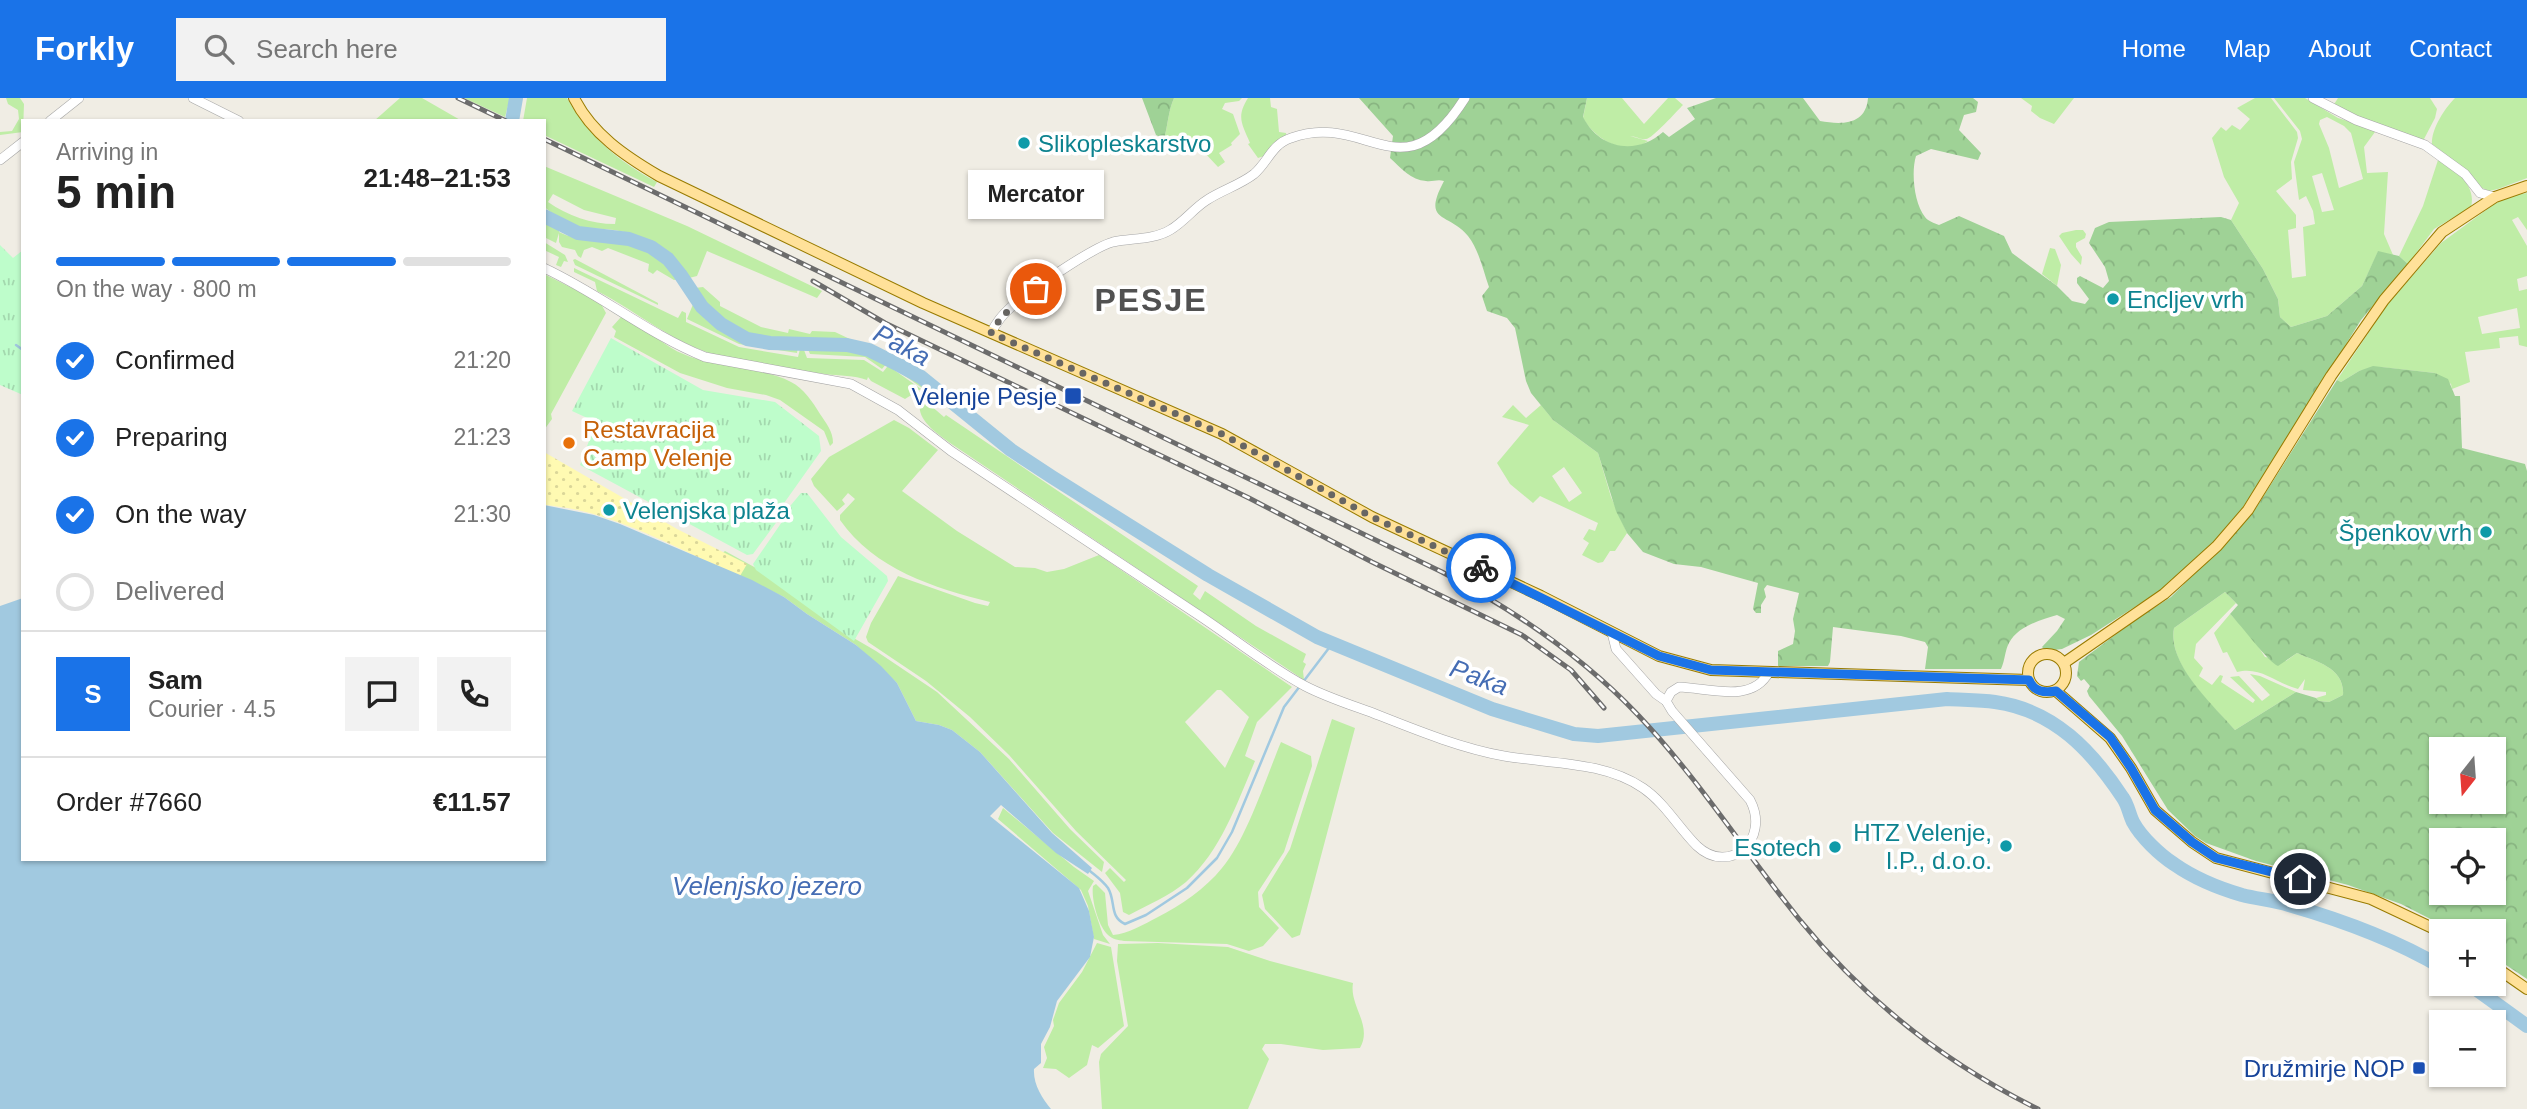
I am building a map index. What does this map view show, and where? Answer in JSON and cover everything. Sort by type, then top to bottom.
[{"type":"main road","points":[[574,98],[581,112],[602,136],[624,155],[659,176],[889,288],[1222,434],[1372,517],[1541,596],[1659,656],[1711,670],[2029,680]]},
{"type":"main road","points":[[2064,663],[2164,594],[2217,546],[2248,510],[2332,376],[2384,300],[2442,232],[2495,197],[2527,186]]},
{"type":"main road","points":[[2056,691],[2064,684],[2067,673],[2064,663],[2053,654],[2039,655],[2027,672],[2032,687],[2040,691],[2056,691],[2110,737],[2155,810],[2192,842],[2216,858],[2371,899],[2429,926]]},
{"type":"main road","points":[[2506,974],[2527,989]]},
{"type":"street","points":[[53,119],[79,98]]},
{"type":"street","points":[[193,98],[235,119]]},
{"type":"street","points":[[991,333],[1011,306],[1067,268],[1103,246],[1159,235],[1171,229],[1205,201],[1254,174],[1273,149],[1286,140],[1310,134],[1331,134],[1357,137],[1396,148],[1410,148],[1435,135],[1465,98]]},
{"type":"street","points":[[2313,98],[2356,120],[2425,145],[2465,174],[2480,193],[2495,197]]},
{"type":"street","points":[[0,160],[21,144]]},
{"type":"street","points":[[546,269],[693,353],[726,362],[851,384],[898,410],[951,452],[1305,686],[1410,727],[1474,748],[1503,756],[1589,767],[1614,774],[1642,787],[1656,798],[1702,850],[1725,857],[1742,850],[1755,835],[1758,822],[1756,810],[1666,701],[1656,694],[1616,649],[1612,633]]},
{"type":"street","points":[[1666,701],[1671,692],[1679,687],[1745,691],[1764,681],[1769,672]]},
{"type":"green space","points":[[6,98],[20,98],[24,104],[21,132],[0,135],[0,132],[12,131],[19,119],[18,110],[8,104]]},
{"type":"green space","points":[[400,98],[422,98],[459,119],[376,119]]},
{"type":"green space","points":[[464,98],[510,98],[505,117]]},
{"type":"green space","points":[[527,98],[567,98],[575,112],[606,147],[657,182],[654,187],[546,136],[546,119],[523,119]]},
{"type":"green space","points":[[1142,98],[1174,98],[1164,139],[1156,135]]},
{"type":"green space","points":[[1174,98],[1242,98],[1225,103],[1222,109],[1233,114],[1240,134],[1232,145],[1219,153],[1225,162],[1218,167],[1189,136],[1164,139]]},
{"type":"green space","points":[[1248,98],[1270,98],[1271,107],[1277,109],[1279,132],[1286,133],[1286,137],[1258,158],[1248,144],[1250,143],[1241,120]]},
{"type":"green space","points":[[1359,98],[1587,98],[1583,117],[1590,128],[1609,142],[1631,146],[1642,144],[1663,132],[1669,137],[1695,119],[1687,108],[1716,98],[1803,98],[1820,121],[1844,123],[1863,114],[1868,98],[1973,98],[1978,102],[1976,112],[1964,115],[1959,130],[1981,153],[1978,160],[1931,149],[1916,156],[1914,187],[1921,211],[1928,220],[1939,225],[1959,216],[2004,236],[2012,253],[2057,286],[2072,301],[2085,304],[2089,299],[2077,283],[2080,276],[2103,288],[2109,281],[2105,267],[2089,243],[2095,228],[2109,222],[2221,217],[2231,220],[2263,269],[2278,299],[2280,317],[2291,327],[2327,316],[2362,286],[2378,251],[2399,256],[2408,264],[2361,320],[2239,513],[2198,558],[2158,592],[2091,635],[2062,649],[2046,651],[2042,647],[2065,619],[2057,615],[2030,624],[2018,632],[2008,646],[2001,669],[1925,669],[1928,647],[1925,642],[1833,627],[1828,666],[1778,666],[1778,651],[1793,644],[1793,619],[1799,593],[1767,585],[1761,613],[1756,613],[1753,609],[1758,583],[1701,567],[1674,564],[1643,552],[1627,533],[1616,511],[1598,453],[1553,420],[1531,393],[1515,328],[1507,318],[1487,311],[1482,296],[1489,287],[1475,247],[1461,229],[1436,211],[1435,204],[1444,181],[1416,178],[1390,158],[1393,136]]},
{"type":"green space","points":[[1587,98],[1622,98],[1644,124],[1668,98],[1675,98],[1683,105],[1649,138],[1630,136],[1648,141],[1630,148],[1611,144],[1588,126],[1583,118]]},
{"type":"green space","points":[[2021,98],[2074,98],[2054,124],[2031,111],[2032,106]]},
{"type":"green space","points":[[2255,98],[2271,98],[2297,132],[2298,138],[2291,162],[2292,179],[2276,191],[2296,215],[2296,228],[2288,230],[2292,278],[2306,276],[2303,227],[2315,224],[2306,196],[2299,200],[2294,162],[2302,139],[2300,131],[2274,98],[2305,98],[2338,118],[2375,132],[2364,147],[2367,173],[2388,172],[2384,234],[2393,255],[2378,252],[2362,286],[2327,316],[2291,327],[2280,317],[2278,299],[2263,269],[2231,220],[2239,203],[2224,177],[2212,138],[2221,127],[2226,131],[2232,125],[2240,130],[2250,119],[2237,108]],"holes":[[[2327,117],[2351,133],[2363,179],[2339,188],[2329,148],[2319,124],[2320,120]],[[2322,173],[2334,210],[2322,212],[2312,176]]]},
{"type":"green space","points":[[2338,98],[2430,98],[2437,109],[2424,139],[2419,139],[2348,114],[2333,106]]},
{"type":"green space","points":[[2455,98],[2527,98],[2527,178],[2489,191],[2480,187],[2462,167],[2432,144],[2439,119]]},
{"type":"green space","points":[[2439,157],[2463,178],[2471,192],[2471,207],[2434,229],[2408,264],[2399,256],[2423,206]]},
{"type":"green space","points":[[546,167],[687,226],[822,291],[817,298],[707,251],[697,276],[689,278],[666,253],[637,236],[614,230],[571,225],[546,209]],"holes":[[[553,194],[584,210],[616,218],[615,224],[597,223],[580,218],[548,202]]]},
{"type":"green space","points":[[2527,193],[2527,230],[2518,217],[2512,220],[2527,246],[2527,276],[2517,279],[2519,291],[2527,289],[2527,347],[2519,345],[2518,336],[2499,338],[2500,348],[2465,352],[2470,382],[2452,389],[2451,384],[2435,373],[2380,367],[2359,371],[2341,382],[2337,380],[2387,305],[2441,243],[2509,196]],"holes":[[[2517,308],[2520,328],[2482,334],[2478,317]]]},
{"type":"green space","points":[[546,224],[574,237],[620,241],[646,249],[680,279],[674,280],[657,270],[653,274],[648,271],[649,264],[608,248],[602,251],[592,247],[584,250],[581,258],[575,250],[562,247],[559,233],[556,243],[546,238]]},
{"type":"green space","points":[[2083,230],[2086,234],[2085,238],[2076,243],[2082,257],[2081,265],[2059,236]]},
{"type":"green space","points":[[546,243],[565,255],[568,262],[564,261],[561,267],[556,265],[559,257],[546,251]]},
{"type":"green space","points":[[0,245],[13,258],[21,252],[21,394],[0,385]]},
{"type":"green space","points":[[2050,248],[2055,249],[2061,265],[2057,286],[2042,274]]},
{"type":"green space","points":[[575,259],[658,303],[658,305],[575,265]]},
{"type":"green space","points":[[574,268],[678,318],[682,311],[686,313],[686,322],[739,347],[798,357],[800,349],[804,350],[807,358],[864,360],[883,372],[890,367],[921,389],[905,399],[868,377],[867,380],[772,366],[703,351],[671,336],[597,291],[595,282],[574,272]]},
{"type":"green space","points":[[546,275],[600,302],[606,313],[551,414],[552,419],[546,427]]},
{"type":"green space","points":[[703,287],[720,302],[720,306],[761,327],[788,333],[789,329],[810,334],[812,331],[835,332],[854,341],[778,340],[748,333],[715,313],[702,301],[695,288]]},
{"type":"green space","points":[[694,302],[708,319],[727,333],[770,347],[798,346],[797,353],[739,344],[687,319]]},
{"type":"green space","points":[[621,317],[636,323],[681,353],[708,362],[766,373],[795,385],[811,400],[827,424],[833,443],[830,446],[824,431],[780,400],[727,388],[680,373],[614,337],[616,331],[612,327]]},
{"type":"green space","points":[[611,338],[703,390],[775,402],[819,436],[821,451],[782,506],[781,516],[753,554],[747,555],[580,465],[596,422],[572,411]]},
{"type":"green space","points":[[822,346],[877,357],[902,368],[926,385],[922,388],[887,363],[882,369],[865,357],[810,354],[807,347]]},
{"type":"green space","points":[[2373,366],[2435,373],[2448,379],[2455,396],[2460,396],[2462,448],[2525,464],[2527,979],[2506,965],[2506,919],[2430,919],[2401,904],[2348,885],[2256,861],[2206,843],[2195,836],[2168,810],[2122,736],[2089,696],[2087,691],[2090,686],[2077,676],[2079,662],[2171,597],[2232,536],[2256,508],[2337,380],[2341,382]],"holes":[[[2225,592],[2238,605],[2230,614],[2274,663],[2278,666],[2297,653],[2321,663],[2335,672],[2343,695],[2329,702],[2296,692],[2235,730],[2184,670],[2177,656],[2174,628]]]},
{"type":"green space","points":[[922,398],[944,417],[946,415],[1198,586],[1193,594],[1200,600],[1205,591],[1256,626],[1306,654],[1303,662],[1306,664],[1303,671],[1304,680],[944,439],[923,418],[920,412]]},
{"type":"green space","points":[[1513,405],[1526,418],[1541,405],[1553,420],[1598,453],[1611,497],[1627,533],[1615,551],[1610,551],[1603,562],[1598,563],[1582,555],[1589,543],[1583,539],[1589,529],[1595,531],[1598,523],[1540,496],[1533,503],[1510,484],[1497,463],[1529,425],[1502,417]],"holes":[[[1564,467],[1582,493],[1569,502],[1552,476]]]},
{"type":"green space","points":[[894,420],[938,450],[902,491],[957,531],[1015,567],[1047,572],[1064,569],[1099,555],[1292,687],[1257,722],[1245,756],[1255,761],[1234,810],[1209,856],[1186,882],[1129,915],[1123,912],[1120,893],[1105,873],[1110,868],[1124,882],[1126,880],[1076,831],[1009,755],[970,717],[926,681],[868,642],[866,637],[871,623],[898,576],[975,603],[988,606],[990,602],[927,583],[870,552],[840,520],[840,515],[855,499],[848,493],[842,500],[845,504],[837,511],[814,486],[811,479],[829,457]],"holes":[[[1217,690],[1221,690],[1249,717],[1225,768],[1185,722]]]},
{"type":"green space","points":[[801,493],[807,493],[841,537],[887,576],[888,581],[854,641],[756,570],[753,564],[786,516],[786,511]]},
{"type":"green space","points":[[725,551],[756,568],[845,633],[937,692],[1009,759],[1070,829],[1104,862],[1102,872],[1053,833],[980,752],[952,730],[916,721],[897,683],[856,645],[784,597],[740,576],[721,554]]},
{"type":"green space","points":[[2225,592],[2236,603],[2196,644],[2194,658],[2203,668],[2199,676],[2212,685],[2220,675],[2223,676],[2221,682],[2253,703],[2255,700],[2230,677],[2239,676],[2262,701],[2270,695],[2250,674],[2296,692],[2235,730],[2193,683],[2177,656],[2174,642],[2174,628]]},
{"type":"green space","points":[[2230,614],[2250,634],[2265,657],[2286,661],[2297,653],[2321,663],[2335,672],[2343,695],[2329,702],[2319,701],[2316,698],[2326,695],[2326,692],[2303,690],[2305,679],[2298,689],[2261,673],[2237,672],[2227,652],[2223,653],[2214,633]]},
{"type":"green space","points":[[1332,719],[1355,728],[1300,935],[1292,938],[1265,909],[1262,895],[1290,849]]},
{"type":"green space","points":[[1281,742],[1311,756],[1312,766],[1284,852],[1258,892],[1259,907],[1279,928],[1263,946],[1249,951],[1227,944],[1124,941],[1108,935],[1096,912],[1093,886],[1096,884],[1105,893],[1108,925],[1113,935],[1142,926],[1192,896],[1208,883],[1231,856],[1255,808]]},
{"type":"green space","points":[[1003,808],[1094,881],[1088,891],[1103,935],[1110,944],[1094,939],[1088,906],[1081,890],[998,819]]},
{"type":"green space","points":[[1097,943],[1111,947],[1124,1026],[1098,1048],[1092,1045],[1087,1065],[1069,1078],[1056,1069],[1043,1068],[1047,1058],[1044,1047],[1054,1026],[1053,1020],[1059,1003],[1082,972]]},
{"type":"green space","points":[[1118,944],[1228,947],[1353,983],[1354,1000],[1364,1031],[1360,1048],[1323,1050],[1265,1044],[1262,1049],[1269,1059],[1248,1109],[1102,1109],[1099,1062],[1101,1054],[1128,1026],[1117,961]]},
{"type":"sand","name":"Velenjska plaža","points":[[546,453],[677,529],[747,564],[740,576],[620,523],[570,508],[546,505]]},
{"type":"water","name":"Velenjsko jezero","points":[[546,505],[594,515],[620,524],[752,580],[784,597],[856,645],[881,666],[897,683],[916,721],[952,730],[980,752],[1052,833],[1092,868],[1088,874],[1056,853],[1001,805],[990,816],[1079,888],[1089,911],[1094,937],[1090,957],[1057,1001],[1050,1027],[1041,1044],[1041,1063],[1034,1069],[1039,1090],[1051,1109],[0,1109],[0,606],[21,599],[21,861],[546,861]]},
{"type":"waterway","name":"Paka","points":[[512,119],[516,98]]},
{"type":"waterway","name":"Paka","points":[[546,217],[578,233],[629,239],[651,247],[668,259],[702,307],[721,324],[747,339],[770,343],[847,345],[869,350],[899,365],[921,377],[1011,450],[1208,575],[1317,637],[1492,709],[1574,734],[1598,736],[1947,699],[1989,701],[2016,706],[2053,723],[2070,735],[2111,781],[2141,834],[2157,851],[2182,869],[2233,892],[2283,903],[2348,924],[2429,961]]},
{"type":"waterway","points":[[16,345],[21,349]]},
{"type":"waterway","points":[[1090,871],[1108,888],[1115,913],[1125,924],[1146,915],[1187,888],[1217,858],[1232,832],[1284,707],[1332,644]]},
{"type":"waterway","name":"Paka","points":[[2486,996],[2527,1026]]},
{"type":"railway","points":[[458,98],[502,119]]},
{"type":"railway","points":[[546,140],[1442,572],[1521,618],[1570,653],[1638,715],[1701,789],[1799,919],[1851,976],[1908,1027],[1939,1050],[2038,1109]]},
{"type":"railway","points":[[813,281],[885,323],[1249,498],[1522,635],[1571,670],[1604,708]]},
{"type":"way so far","points":[[1036,289],[1011,306],[991,333],[1222,434],[1372,517],[1481,568]]},
{"type":"place","name":"Slikopleskarstvo","points":[[1024,143]]},
{"type":"place","name":"Mercator","points":[[1036,289]]},
{"type":"place","name":"Encljev vrh","points":[[2113,299]]},
{"type":"place","name":"Velenje Pesje","points":[[1073,396]]},
{"type":"place","name":"Restavracija Camp Velenje","points":[[569,443]]},
{"type":"place","name":"Velenjska plaža","points":[[609,510]]},
{"type":"place","name":"Špenkov vrh","points":[[2486,532]]},
{"type":"place","name":"HTZ Velenje, I.P., d.o.o.","points":[[2006,846]]},
{"type":"place","name":"Esotech","points":[[1835,847]]},
{"type":"place","name":"Družmirje NOP","points":[[2419,1068]]},
{"type":"district","name":"PESJE","points":[[1151,300]]},
{"type":"route","points":[[1481,568],[1659,656],[1686,665],[1711,670],[2029,680],[2032,687],[2040,691],[2056,691],[2110,737],[2155,810],[2192,842],[2216,858],[2300,879]]}]
